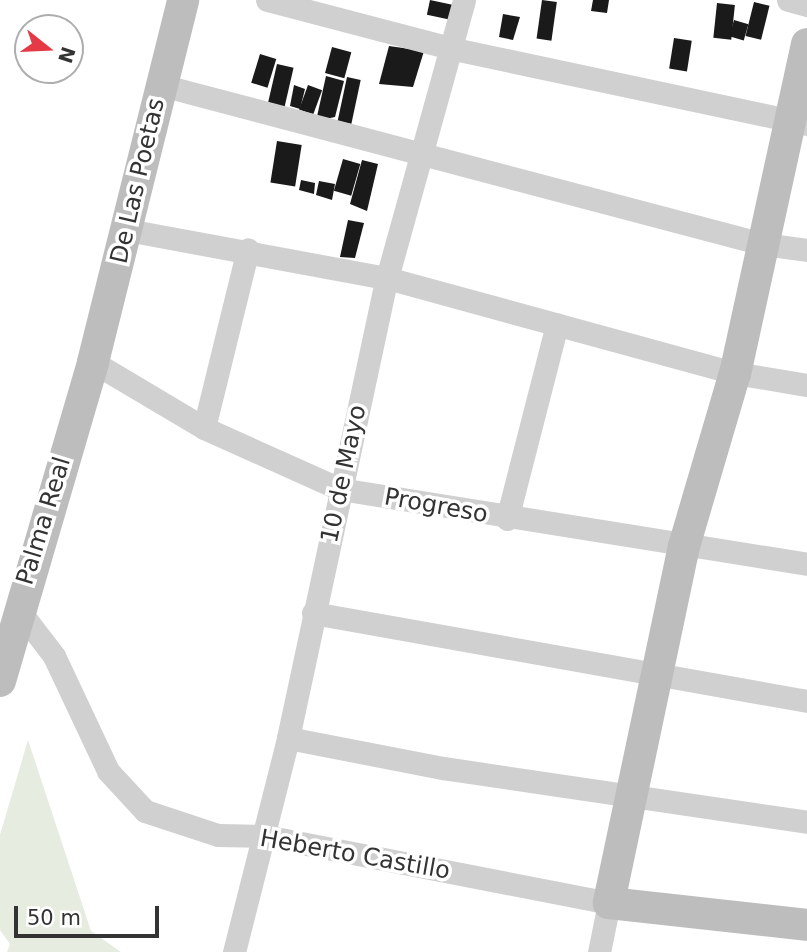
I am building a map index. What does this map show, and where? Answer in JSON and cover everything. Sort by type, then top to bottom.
[{"type":"street","name":"De Las Poetas","points":[[93,362],[183,0]]},
{"type":"street","points":[[267,0],[454,49],[798,123]]},
{"type":"street","name":"10 de Mayo","points":[[241,951],[387,278],[419,152],[454,49],[464,0]]},
{"type":"street","points":[[788,0],[807,5]]},
{"type":"street","points":[[599,952],[684,546],[735,373],[763,244],[798,123],[807,44]]},
{"type":"street","points":[[161,85],[763,244],[807,250]]},
{"type":"street","points":[[127,230],[248,249],[387,278],[735,373],[807,385]]},
{"type":"street","points":[[204,428],[248,249]]},
{"type":"street","points":[[507,519],[557,324]]},
{"type":"street","name":"Progreso","points":[[93,362],[204,428],[340,489],[507,519],[807,564]]},
{"type":"street","name":"Palma Real","points":[[0,681],[18,608],[93,362]]},
{"type":"street","name":"Heberto Castillo","points":[[18,608],[54,656],[108,771],[145,811],[218,835],[265,835],[609,903],[807,925]]},
{"type":"street","points":[[313,613],[807,701]]},
{"type":"street","points":[[288,738],[443,768],[807,822]]},
{"type":"shaded area","points":[[28,740],[91,931],[121,952],[7,952],[10,944],[0,930],[0,835]]},
{"type":"building","points":[[430,0],[453,5],[450,20],[427,15]]},
{"type":"building","points":[[542,0],[557,2],[551,41],[537,39]]},
{"type":"building","points":[[593,0],[609,0],[607,13],[591,11]]},
{"type":"building","points":[[754,2],[770,6],[761,40],[746,36]]},
{"type":"building","points":[[717,3],[735,5],[731,40],[713,38]]},
{"type":"building","points":[[503,14],[520,17],[513,40],[499,37]]},
{"type":"building","points":[[734,20],[748,24],[744,40],[729,36]]},
{"type":"building","points":[[674,38],[692,41],[687,71],[669,69]]},
{"type":"building","points":[[389,46],[424,51],[413,87],[379,84]]},
{"type":"building","points":[[332,47],[351,52],[344,78],[325,73]]},
{"type":"building","points":[[260,54],[276,59],[267,88],[251,83]]},
{"type":"building","points":[[277,64],[294,68],[284,111],[267,107]]},
{"type":"building","points":[[326,76],[344,81],[335,117],[316,121]]},
{"type":"building","points":[[347,77],[361,80],[351,124],[338,121]]},
{"type":"building","points":[[294,85],[305,89],[300,109],[290,106]]},
{"type":"building","points":[[308,85],[322,90],[313,115],[299,109]]},
{"type":"building","points":[[277,141],[302,145],[295,186],[270,182]]},
{"type":"building","points":[[343,159],[360,164],[351,196],[334,191]]},
{"type":"building","points":[[362,160],[378,164],[367,211],[350,204]]},
{"type":"building","points":[[301,180],[315,183],[314,194],[299,190]]},
{"type":"building","points":[[319,181],[335,184],[332,200],[316,195]]},
{"type":"building","points":[[348,220],[364,223],[355,258],[340,257]]}]
